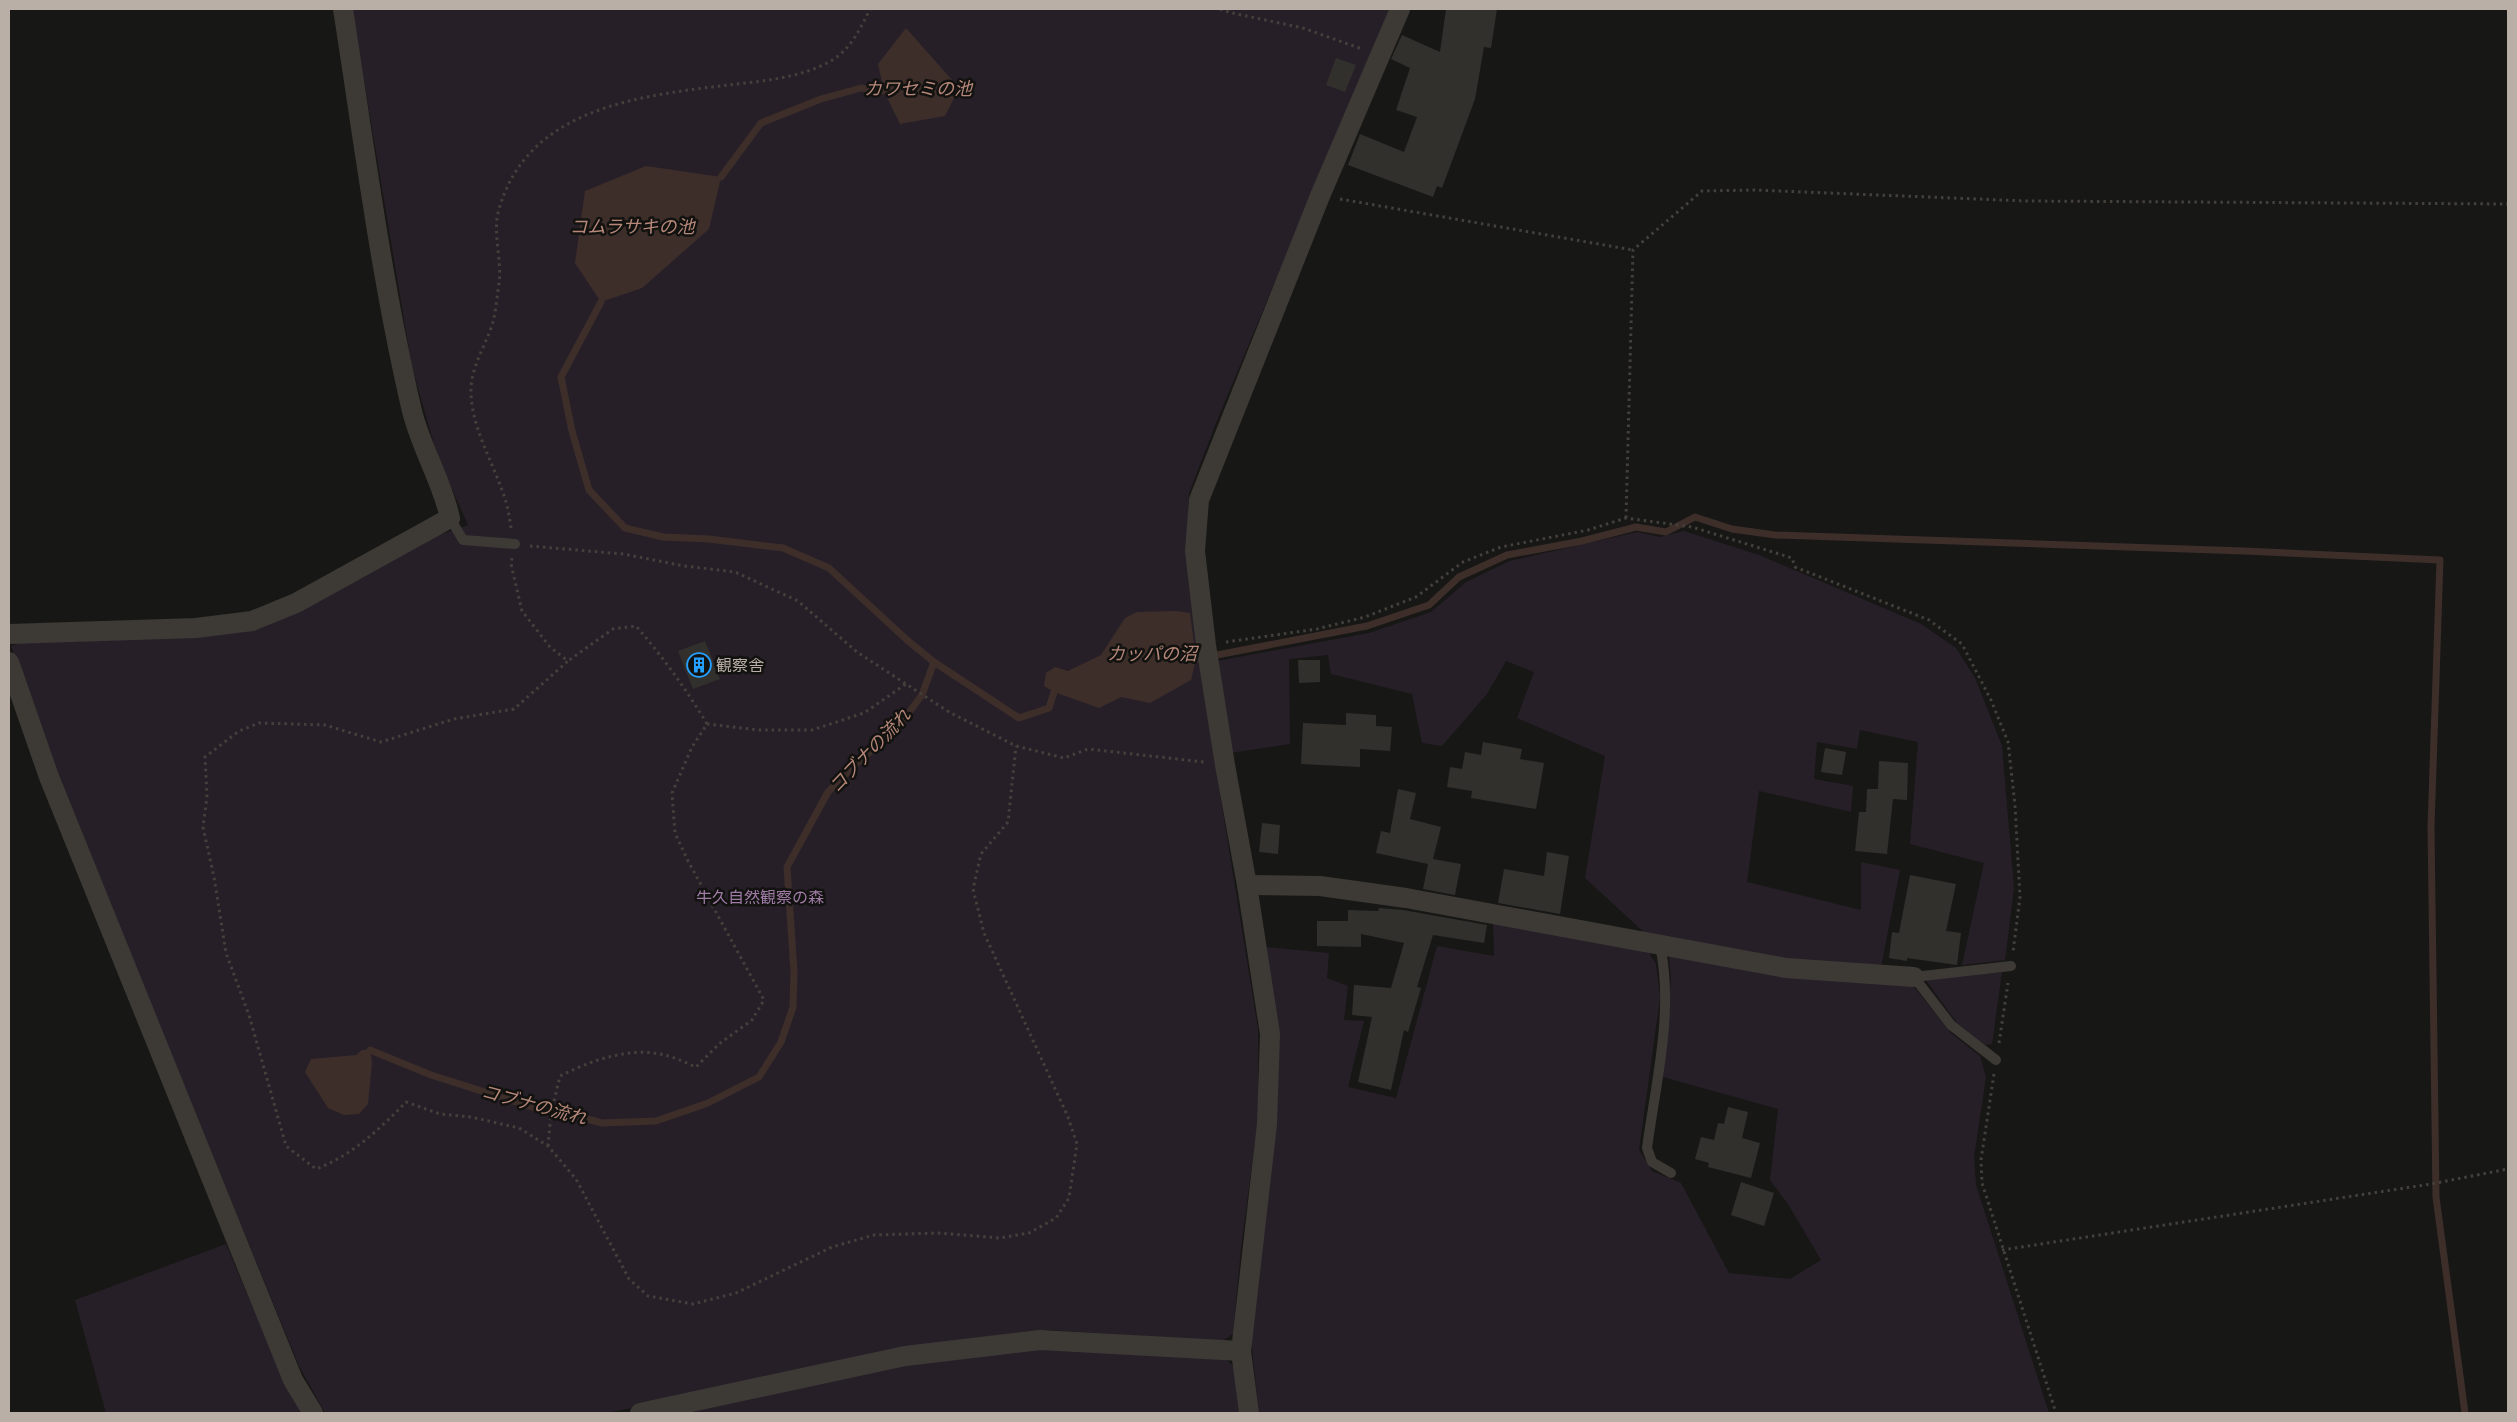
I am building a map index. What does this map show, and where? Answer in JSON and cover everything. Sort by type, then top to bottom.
[{"type":"street","points":[[9,634],[196,628],[252,621],[296,603],[450,518],[446,500],[412,414],[384,268],[343,9]]},
{"type":"street","points":[[1249,1413],[1241,1351],[1267,1124],[1270,1034],[1248,885],[1225,765],[1206,645],[1195,550],[1198,500],[1320,196],[1378,56],[1400,9]]},
{"type":"street","points":[[9,662],[49,777],[294,1380],[313,1413]]},
{"type":"street","points":[[1248,885],[1320,886],[1406,898],[1786,968],[1914,977]]},
{"type":"street","points":[[640,1413],[905,1356],[1040,1340],[1241,1351]]},
{"type":"lane","points":[[450,518],[463,540],[515,544]]},
{"type":"lane","points":[[1660,945],[1666,972],[1663,1049],[1646,1148],[1652,1162],[1671,1172]]},
{"type":"lane","points":[[1914,977],[2011,966]]},
{"type":"lane","points":[[1914,977],[1951,1025],[1996,1060]]},
{"type":"path","points":[[568,661],[550,647],[522,611],[511,564],[515,544],[503,492],[479,432],[471,393],[476,360],[493,323],[500,280],[498,214],[514,175],[532,150],[569,121],[609,106],[679,91],[762,81],[809,70],[834,58],[856,37],[870,9]]},
{"type":"path","points":[[1220,9],[1303,28],[1378,56]]},
{"type":"path","points":[[1626,518],[1632,250],[1702,191],[1754,190],[2027,201],[2508,204]]},
{"type":"path","points":[[1320,196],[1632,250]]},
{"type":"path","points":[[1206,645],[1317,629],[1365,617],[1416,597],[1463,562],[1501,547],[1588,530],[1626,518],[1692,527],[1792,558],[1795,567],[1929,620],[1962,644],[1991,700],[2008,742],[2015,805],[2020,896],[1981,1160],[1982,1183],[2056,1413]]},
{"type":"path","points":[[515,544],[623,554],[684,566],[735,572],[798,601],[857,652],[949,712],[1016,746],[1064,758],[1088,749],[1225,765]]},
{"type":"path","points":[[706,724],[661,654],[636,626],[614,629],[568,661],[514,709],[454,719],[381,742],[325,725],[259,723],[239,731],[205,757],[207,796],[203,827],[214,877],[226,953],[249,1015],[286,1146],[316,1169],[336,1161],[352,1150],[384,1125],[406,1102],[440,1114],[471,1117],[519,1128],[548,1146],[576,1180],[629,1280],[648,1296],[693,1304],[736,1293],[832,1247],[874,1235],[938,1233],[1000,1238],[1029,1233],[1056,1218],[1069,1198],[1077,1144],[1068,1117],[984,933],[973,889],[981,854],[1008,822],[1016,746]]},
{"type":"path","points":[[706,724],[759,730],[812,730],[864,713],[906,684]]},
{"type":"path","points":[[548,1146],[551,1113],[560,1076],[591,1061],[635,1054],[663,1054],[696,1067],[719,1044],[752,1020],[764,1000],[688,861],[675,833],[672,793],[692,747],[706,724]]},
{"type":"path","points":[[2002,1250],[2412,1187],[2508,1170]]},
{"type":"green space","name":"牛久自然観察の森","points":[[352,9],[1389,9],[1218,418],[1189,493],[1187,539],[1202,682],[1258,1029],[1258,1119],[1241,1248],[1233,1334],[1222,1341],[1049,1330],[605,1413],[325,1413],[299,1366],[59,781],[11,646],[30,639],[260,629],[422,541],[468,525],[438,458],[412,367]]},
{"type":"green space","points":[[1684,531],[1759,555],[1921,624],[1956,648],[1975,678],[2002,746],[2014,888],[2005,960],[1962,965],[1984,863],[1910,844],[1918,742],[1860,730],[1857,749],[1817,742],[1814,779],[1853,786],[1851,812],[1759,791],[1747,882],[1861,910],[1861,862],[1900,870],[1881,967],[1790,961],[1648,936],[1585,878],[1605,756],[1517,718],[1534,672],[1506,661],[1487,694],[1442,746],[1422,743],[1412,694],[1331,674],[1328,655],[1289,659],[1290,744],[1230,753],[1217,661],[1369,633],[1431,612],[1466,582],[1510,561],[1637,532],[1661,537]]},
{"type":"green space","points":[[1493,921],[1646,948],[1656,964],[1660,998],[1639,1150],[1652,1171],[1681,1183],[1729,1273],[1790,1279],[1821,1260],[1788,1204],[1770,1180],[1778,1109],[1663,1077],[1671,979],[1669,956],[1900,981],[1915,988],[1952,1034],[1980,1056],[1986,1077],[1974,1157],[1976,1185],[2049,1413],[1259,1413],[1251,1339],[1265,947],[1329,953],[1327,978],[1348,986],[1344,1020],[1364,1021],[1348,1087],[1396,1098],[1437,946],[1494,956]]},
{"type":"green space","points":[[2002,972],[1992,1044],[1985,1045],[1957,1023],[1926,980]]},
{"type":"green space","points":[[226,1244],[280,1372],[303,1413],[106,1413],[75,1300]]},
{"type":"green space","points":[[1041,1349],[1219,1355],[1233,1365],[1239,1413],[686,1413],[919,1362]]},
{"type":"water","name":"カワセミの池","points":[[906,28],[959,88],[945,116],[900,124],[884,91],[878,64]]},
{"type":"water","name":"コムラサキの池","points":[[646,166],[721,177],[709,229],[642,288],[601,302],[575,263],[585,191]]},
{"type":"water","name":"カッパの沼","points":[[1176,611],[1190,613],[1196,659],[1191,680],[1150,703],[1121,697],[1099,708],[1054,692],[1044,686],[1046,673],[1055,667],[1068,671],[1101,655],[1125,618],[1137,612]]},
{"type":"water","points":[[362,1050],[370,1050],[372,1062],[368,1104],[359,1114],[344,1115],[328,1108],[305,1072],[311,1059],[356,1055]]},
{"type":"building","points":[[1446,9],[1497,9],[1491,48],[1484,47],[1475,99],[1442,188],[1437,186],[1433,197],[1348,165],[1360,134],[1404,152],[1417,117],[1396,110],[1410,68],[1391,59],[1402,35],[1440,52]]},
{"type":"building","points":[[1336,58],[1356,65],[1345,92],[1326,85]]},
{"type":"building","name":"観察舎","points":[[705,641],[720,679],[693,689],[678,651]]},
{"type":"building","points":[[1298,660],[1320,660],[1320,682],[1299,683]]},
{"type":"building","points":[[1346,713],[1376,715],[1376,726],[1392,727],[1390,751],[1360,749],[1360,767],[1301,764],[1303,723],[1346,725]]},
{"type":"building","points":[[1483,742],[1522,749],[1520,759],[1544,763],[1536,809],[1471,798],[1472,791],[1447,787],[1450,767],[1462,769],[1465,752],[1481,755]]},
{"type":"building","points":[[1825,748],[1846,752],[1842,775],[1821,772]]},
{"type":"building","points":[[1879,761],[1908,763],[1907,800],[1893,799],[1887,854],[1855,851],[1859,812],[1866,812],[1867,789],[1878,789]]},
{"type":"building","points":[[1398,789],[1416,793],[1410,819],[1441,827],[1433,859],[1461,864],[1455,895],[1423,889],[1428,864],[1376,853],[1381,831],[1390,833]]},
{"type":"building","points":[[1262,823],[1280,825],[1278,854],[1259,852]]},
{"type":"building","points":[[1547,852],[1569,856],[1560,914],[1498,903],[1504,869],[1544,876]]},
{"type":"building","points":[[1910,875],[1956,884],[1946,931],[1961,933],[1957,965],[1907,958],[1907,961],[1889,958],[1892,932],[1899,933]]},
{"type":"building","points":[[1379,908],[1403,910],[1487,925],[1484,943],[1433,935],[1417,987],[1421,988],[1408,1032],[1404,1030],[1391,1090],[1358,1082],[1372,1017],[1352,1015],[1354,985],[1391,988],[1404,943],[1361,934],[1361,947],[1317,946],[1317,921],[1348,921],[1348,910],[1378,911]]},
{"type":"building","points":[[1728,1107],[1748,1112],[1742,1138],[1760,1143],[1751,1178],[1708,1167],[1709,1163],[1695,1159],[1701,1137],[1714,1140],[1718,1123],[1724,1124]]},
{"type":"building","points":[[1741,1182],[1774,1193],[1764,1226],[1731,1215]]},
{"type":"waterway","points":[[721,177],[761,123],[821,99],[861,88],[884,91]]},
{"type":"waterway","points":[[601,302],[561,377],[572,431],[589,490],[625,528],[663,537],[709,539],[783,548],[829,568],[907,640],[934,662],[1019,718],[1049,708],[1054,692]]},
{"type":"waterway","points":[[1196,659],[1367,626],[1429,605],[1459,577],[1507,555],[1582,541],[1636,527],[1666,532],[1695,517],[1732,529],[1775,535],[2244,551],[2440,560],[2431,827],[2436,1197],[2465,1413]]},
{"type":"waterway","name":"コブナの流れ","points":[[370,1050],[431,1075],[551,1113],[569,1114],[602,1123],[656,1121],[708,1103],[759,1077],[781,1042],[793,1007],[794,972],[787,867],[828,792],[898,727],[922,695],[934,662]]},
{"type":"place","name":"観察舎","points":[[699,665]]}]
